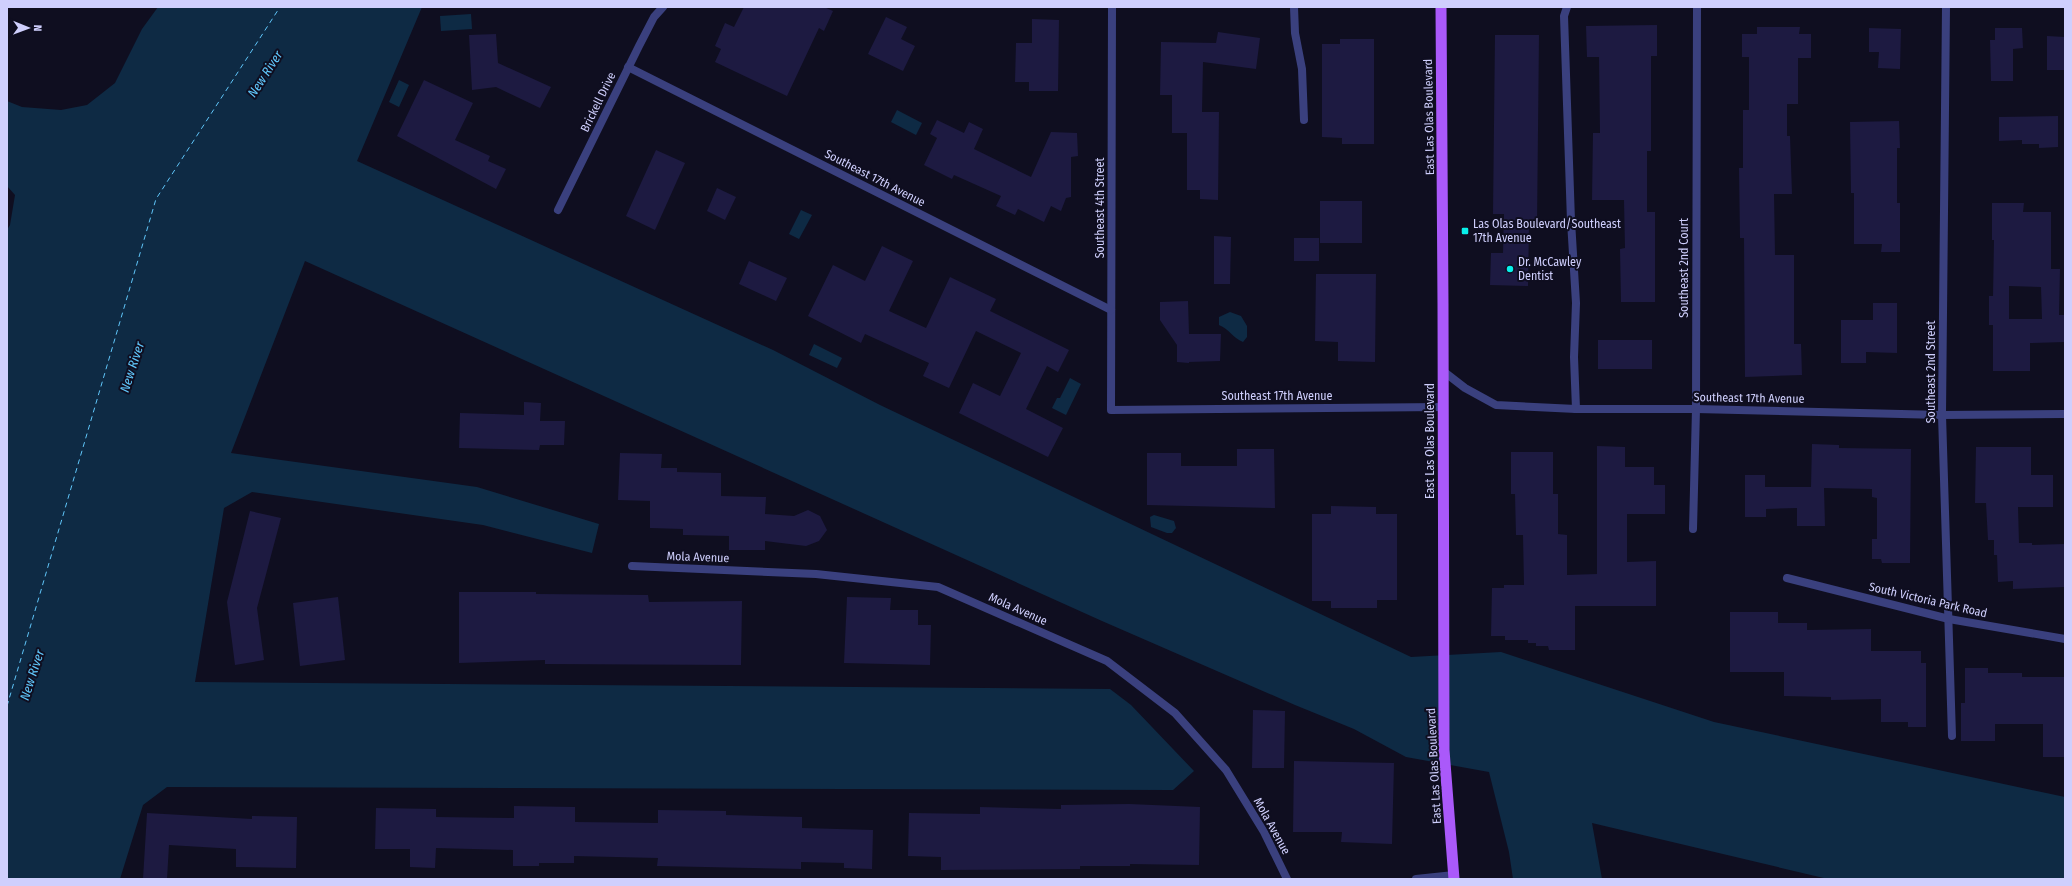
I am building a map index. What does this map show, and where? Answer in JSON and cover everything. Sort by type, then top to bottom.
[{"type":"main road","name":"East Las Olas Boulevard","points":[[1441,7],[1443,371],[1442,602],[1444,750],[1455,878]]},
{"type":"street","name":"Brickell Drive","points":[[558,210],[654,17],[663,7]]},
{"type":"street","name":"Southeast 4th Street","points":[[1111,410],[1112,7]]},
{"type":"street","points":[[1294,7],[1295,33],[1302,69],[1304,120]]},
{"type":"street","points":[[1567,7],[1564,16],[1571,221],[1576,303],[1574,357],[1576,409]]},
{"type":"street","name":"Southeast 2nd Court","points":[[1693,529],[1696,409],[1697,7]]},
{"type":"street","name":"Southeast 2nd Street","points":[[1946,7],[1942,415],[1952,736]]},
{"type":"street","name":"Southeast 17th Avenue","points":[[628,68],[1111,310]]},
{"type":"street","name":"Southeast 17th Avenue","points":[[1443,371],[1465,388],[1496,405],[1576,409],[1696,409],[1942,415],[2065,414]]},
{"type":"street","name":"Southeast 17th Avenue","points":[[1111,410],[1443,407]]},
{"type":"street","name":"Mola Avenue","points":[[632,566],[816,574],[938,587],[1107,661],[1175,713],[1226,770],[1264,832],[1287,879]]},
{"type":"street","name":"South Victoria Park Road","points":[[1787,578],[1949,619],[2065,638]]},
{"type":"street","points":[[1416,879],[1455,878]]},
{"type":"water","name":"New River","points":[[158,7],[422,7],[357,161],[773,350],[880,405],[1411,657],[1501,652],[1714,722],[2065,797],[2065,879],[1828,879],[1592,823],[1602,879],[1513,879],[1509,852],[1489,772],[1406,757],[1354,729],[1102,621],[305,261],[231,453],[477,487],[599,524],[592,553],[483,525],[252,492],[224,508],[195,682],[1110,689],[1131,705],[1194,771],[1173,790],[167,787],[143,805],[120,879],[7,879],[7,230],[10,225],[15,195],[7,186],[7,101],[22,107],[61,110],[87,105],[115,83],[142,29]]},
{"type":"water","points":[[471,14],[472,29],[441,31],[440,16]]},
{"type":"water","points":[[399,80],[409,85],[399,107],[389,102]]},
{"type":"water","points":[[897,110],[922,123],[916,135],[891,122]]},
{"type":"water","points":[[801,210],[812,215],[799,239],[789,234]]},
{"type":"water","points":[[1230,312],[1241,316],[1247,326],[1247,337],[1243,342],[1219,325],[1219,317]]},
{"type":"water","points":[[814,344],[842,358],[837,368],[809,355]]},
{"type":"water","points":[[1070,378],[1081,384],[1066,415],[1052,408],[1057,398],[1060,398]]},
{"type":"water","points":[[1154,515],[1174,521],[1176,528],[1172,533],[1167,533],[1151,527],[1150,517]]},
{"type":"building","points":[[744,7],[824,7],[833,11],[824,31],[819,28],[787,96],[715,62],[721,49],[715,46],[725,23],[734,27]]},
{"type":"building","points":[[886,17],[907,27],[901,39],[915,46],[903,71],[868,54]]},
{"type":"building","points":[[1032,19],[1059,20],[1058,91],[1029,91],[1029,82],[1015,82],[1016,43],[1032,43]]},
{"type":"building","points":[[1657,25],[1657,56],[1651,56],[1651,151],[1647,151],[1647,212],[1655,212],[1655,302],[1621,302],[1620,249],[1625,248],[1624,200],[1592,200],[1593,133],[1600,133],[1599,57],[1587,57],[1586,26]]},
{"type":"building","points":[[1757,27],[1800,27],[1799,34],[1811,34],[1811,58],[1798,58],[1798,104],[1787,104],[1787,136],[1790,136],[1792,194],[1774,194],[1775,255],[1794,255],[1794,344],[1801,344],[1802,375],[1745,377],[1744,238],[1740,238],[1739,168],[1743,168],[1743,110],[1749,110],[1749,57],[1742,57],[1742,34],[1757,34]]},
{"type":"building","points":[[1869,28],[1901,29],[1900,69],[1878,68],[1879,52],[1869,52]]},
{"type":"building","points":[[1995,28],[2022,28],[2023,48],[2013,49],[2013,81],[1991,81],[1990,40],[1995,40]]},
{"type":"building","points":[[1218,32],[1260,38],[1256,69],[1203,62],[1202,112],[1219,112],[1218,200],[1200,199],[1200,190],[1187,190],[1187,133],[1172,133],[1172,95],[1160,95],[1161,42],[1216,43]]},
{"type":"building","points":[[496,34],[498,63],[551,87],[540,108],[496,87],[472,90],[469,35]]},
{"type":"building","points":[[1495,35],[1539,35],[1537,225],[1529,225],[1528,286],[1490,285],[1491,253],[1503,253],[1504,214],[1493,214]]},
{"type":"building","points":[[2047,36],[2065,37],[2065,70],[2047,70]]},
{"type":"building","points":[[1340,39],[1374,39],[1374,144],[1342,144],[1342,138],[1322,137],[1322,44],[1340,44]]},
{"type":"building","points":[[424,80],[473,103],[455,140],[490,156],[488,161],[506,169],[496,189],[397,136]]},
{"type":"building","points":[[2058,116],[2058,147],[2039,148],[2039,144],[2022,144],[2022,140],[1999,141],[1999,117]]},
{"type":"building","points":[[937,120],[964,133],[969,122],[983,129],[974,149],[1031,177],[1051,132],[1077,133],[1078,156],[1071,157],[1071,197],[1066,198],[1061,211],[1051,206],[1044,222],[1018,209],[1015,215],[996,206],[1001,196],[954,175],[952,179],[924,165],[937,138],[930,134]]},
{"type":"building","points":[[1899,121],[1900,148],[1897,148],[1897,203],[1900,203],[1900,252],[1881,252],[1882,244],[1854,244],[1854,193],[1851,193],[1850,122]]},
{"type":"building","points":[[656,150],[685,163],[655,230],[626,216]]},
{"type":"building","points":[[717,188],[736,197],[725,220],[707,211]]},
{"type":"building","points":[[1320,201],[1362,201],[1362,243],[1320,243]]},
{"type":"building","points":[[1992,203],[2024,203],[2023,212],[2051,212],[2051,269],[2060,269],[2059,315],[2065,315],[2065,342],[2030,343],[2030,371],[1993,371],[1993,325],[1989,325],[1989,296],[1993,296],[1994,240],[1992,240]],"holes":[[[2009,286],[2041,287],[2042,319],[2009,319]]]},
{"type":"building","points":[[1214,236],[1231,237],[1230,284],[1214,284]]},
{"type":"building","points":[[1294,238],[1319,238],[1319,261],[1294,261]]},
{"type":"building","points":[[882,246],[913,261],[889,311],[926,328],[950,277],[996,299],[990,311],[1069,350],[1058,372],[1047,366],[1026,409],[1063,428],[1048,457],[959,413],[973,383],[1000,396],[1021,353],[976,331],[949,388],[923,376],[929,363],[865,334],[861,343],[808,316],[833,265],[865,281]]},
{"type":"building","points":[[749,261],[787,278],[776,301],[739,284]]},
{"type":"building","points":[[1316,274],[1376,274],[1375,362],[1338,361],[1338,342],[1315,341]]},
{"type":"building","points":[[1188,301],[1189,334],[1221,334],[1220,361],[1189,363],[1177,362],[1177,345],[1160,320],[1160,302]]},
{"type":"building","points":[[1873,303],[1897,303],[1897,353],[1866,352],[1866,363],[1841,363],[1841,320],[1873,320]]},
{"type":"building","points":[[1598,340],[1652,340],[1652,369],[1598,369]]},
{"type":"building","points":[[524,402],[541,403],[540,421],[565,421],[564,445],[540,445],[539,450],[459,448],[460,413],[524,415]]},
{"type":"building","points":[[1812,444],[1839,445],[1839,448],[1911,449],[1910,563],[1882,563],[1881,559],[1872,559],[1872,539],[1877,539],[1877,498],[1872,497],[1872,489],[1824,488],[1825,526],[1797,526],[1797,508],[1766,509],[1766,517],[1745,517],[1745,475],[1765,475],[1765,487],[1811,487]]},
{"type":"building","points":[[1597,446],[1625,447],[1625,467],[1654,467],[1654,485],[1665,485],[1665,514],[1627,514],[1627,562],[1656,561],[1656,606],[1575,606],[1575,650],[1549,650],[1548,646],[1536,646],[1536,643],[1528,643],[1528,640],[1505,640],[1505,636],[1491,636],[1492,588],[1504,588],[1504,585],[1524,585],[1523,535],[1516,535],[1515,494],[1511,494],[1511,452],[1553,452],[1553,494],[1558,494],[1558,534],[1567,535],[1567,575],[1597,574]]},
{"type":"building","points":[[1976,447],[2031,447],[2031,475],[2053,475],[2053,507],[2018,507],[2019,543],[2032,543],[2032,545],[2065,544],[2065,587],[2013,589],[2013,581],[1998,582],[1997,555],[1994,555],[1994,540],[1988,540],[1986,503],[1975,503]]},
{"type":"building","points":[[1237,449],[1274,449],[1275,508],[1147,505],[1147,453],[1181,453],[1181,466],[1237,466]]},
{"type":"building","points":[[620,453],[662,454],[661,468],[677,468],[677,472],[721,473],[721,496],[766,497],[765,514],[794,516],[808,510],[820,516],[827,530],[819,541],[806,546],[765,541],[765,550],[729,550],[729,536],[683,535],[683,529],[650,528],[650,501],[618,500]]},
{"type":"building","points":[[1331,506],[1376,507],[1376,514],[1397,514],[1397,600],[1377,600],[1377,608],[1331,608],[1331,601],[1312,601],[1312,514],[1331,514]]},
{"type":"building","points":[[250,511],[281,518],[257,608],[264,660],[235,665],[227,602]]},
{"type":"building","points":[[459,592],[536,592],[536,594],[648,595],[649,602],[742,601],[741,665],[545,664],[545,660],[459,663]]},
{"type":"building","points":[[338,597],[345,660],[300,666],[293,603]]},
{"type":"building","points":[[847,597],[891,598],[890,610],[918,610],[918,625],[931,625],[930,665],[844,663]]},
{"type":"building","points":[[1730,612],[1778,612],[1778,623],[1807,623],[1807,630],[1871,629],[1871,651],[1921,651],[1921,663],[1926,663],[1926,727],[1908,727],[1908,722],[1881,722],[1881,699],[1831,700],[1831,697],[1784,696],[1784,672],[1730,672]]},
{"type":"building","points":[[1965,668],[1988,668],[1988,673],[2022,673],[2022,677],[2064,677],[2065,757],[2043,757],[2043,724],[1995,724],[1995,741],[1961,741],[1961,703],[1965,703]]},
{"type":"building","points":[[1253,710],[1285,711],[1284,768],[1252,768]]},
{"type":"building","points":[[1294,761],[1394,763],[1392,844],[1341,842],[1342,832],[1293,832]]},
{"type":"building","points":[[1129,804],[1200,807],[1199,865],[1130,864],[1130,866],[1080,866],[1080,869],[941,870],[941,857],[908,856],[909,813],[980,814],[980,807],[1061,809],[1061,805]]},
{"type":"building","points":[[514,806],[575,807],[575,822],[658,823],[658,810],[726,811],[726,815],[802,817],[802,828],[873,830],[872,869],[844,868],[844,863],[801,862],[801,869],[657,866],[658,858],[574,856],[574,863],[539,863],[539,866],[513,866],[513,850],[436,848],[435,868],[410,867],[410,849],[375,849],[376,808],[436,809],[436,817],[514,818]]},
{"type":"building","points":[[147,813],[252,819],[252,816],[297,817],[296,868],[236,867],[236,849],[169,845],[167,879],[143,879]]},
{"type":"ferry route","points":[[7,706],[156,199],[280,7]]},
{"type":"place","name":"Las Olas Boulevard/Southeast 17th Avenue","points":[[1465,231]]},
{"type":"place","name":"Dr. McCawley Dentist","points":[[1510,269]]}]
